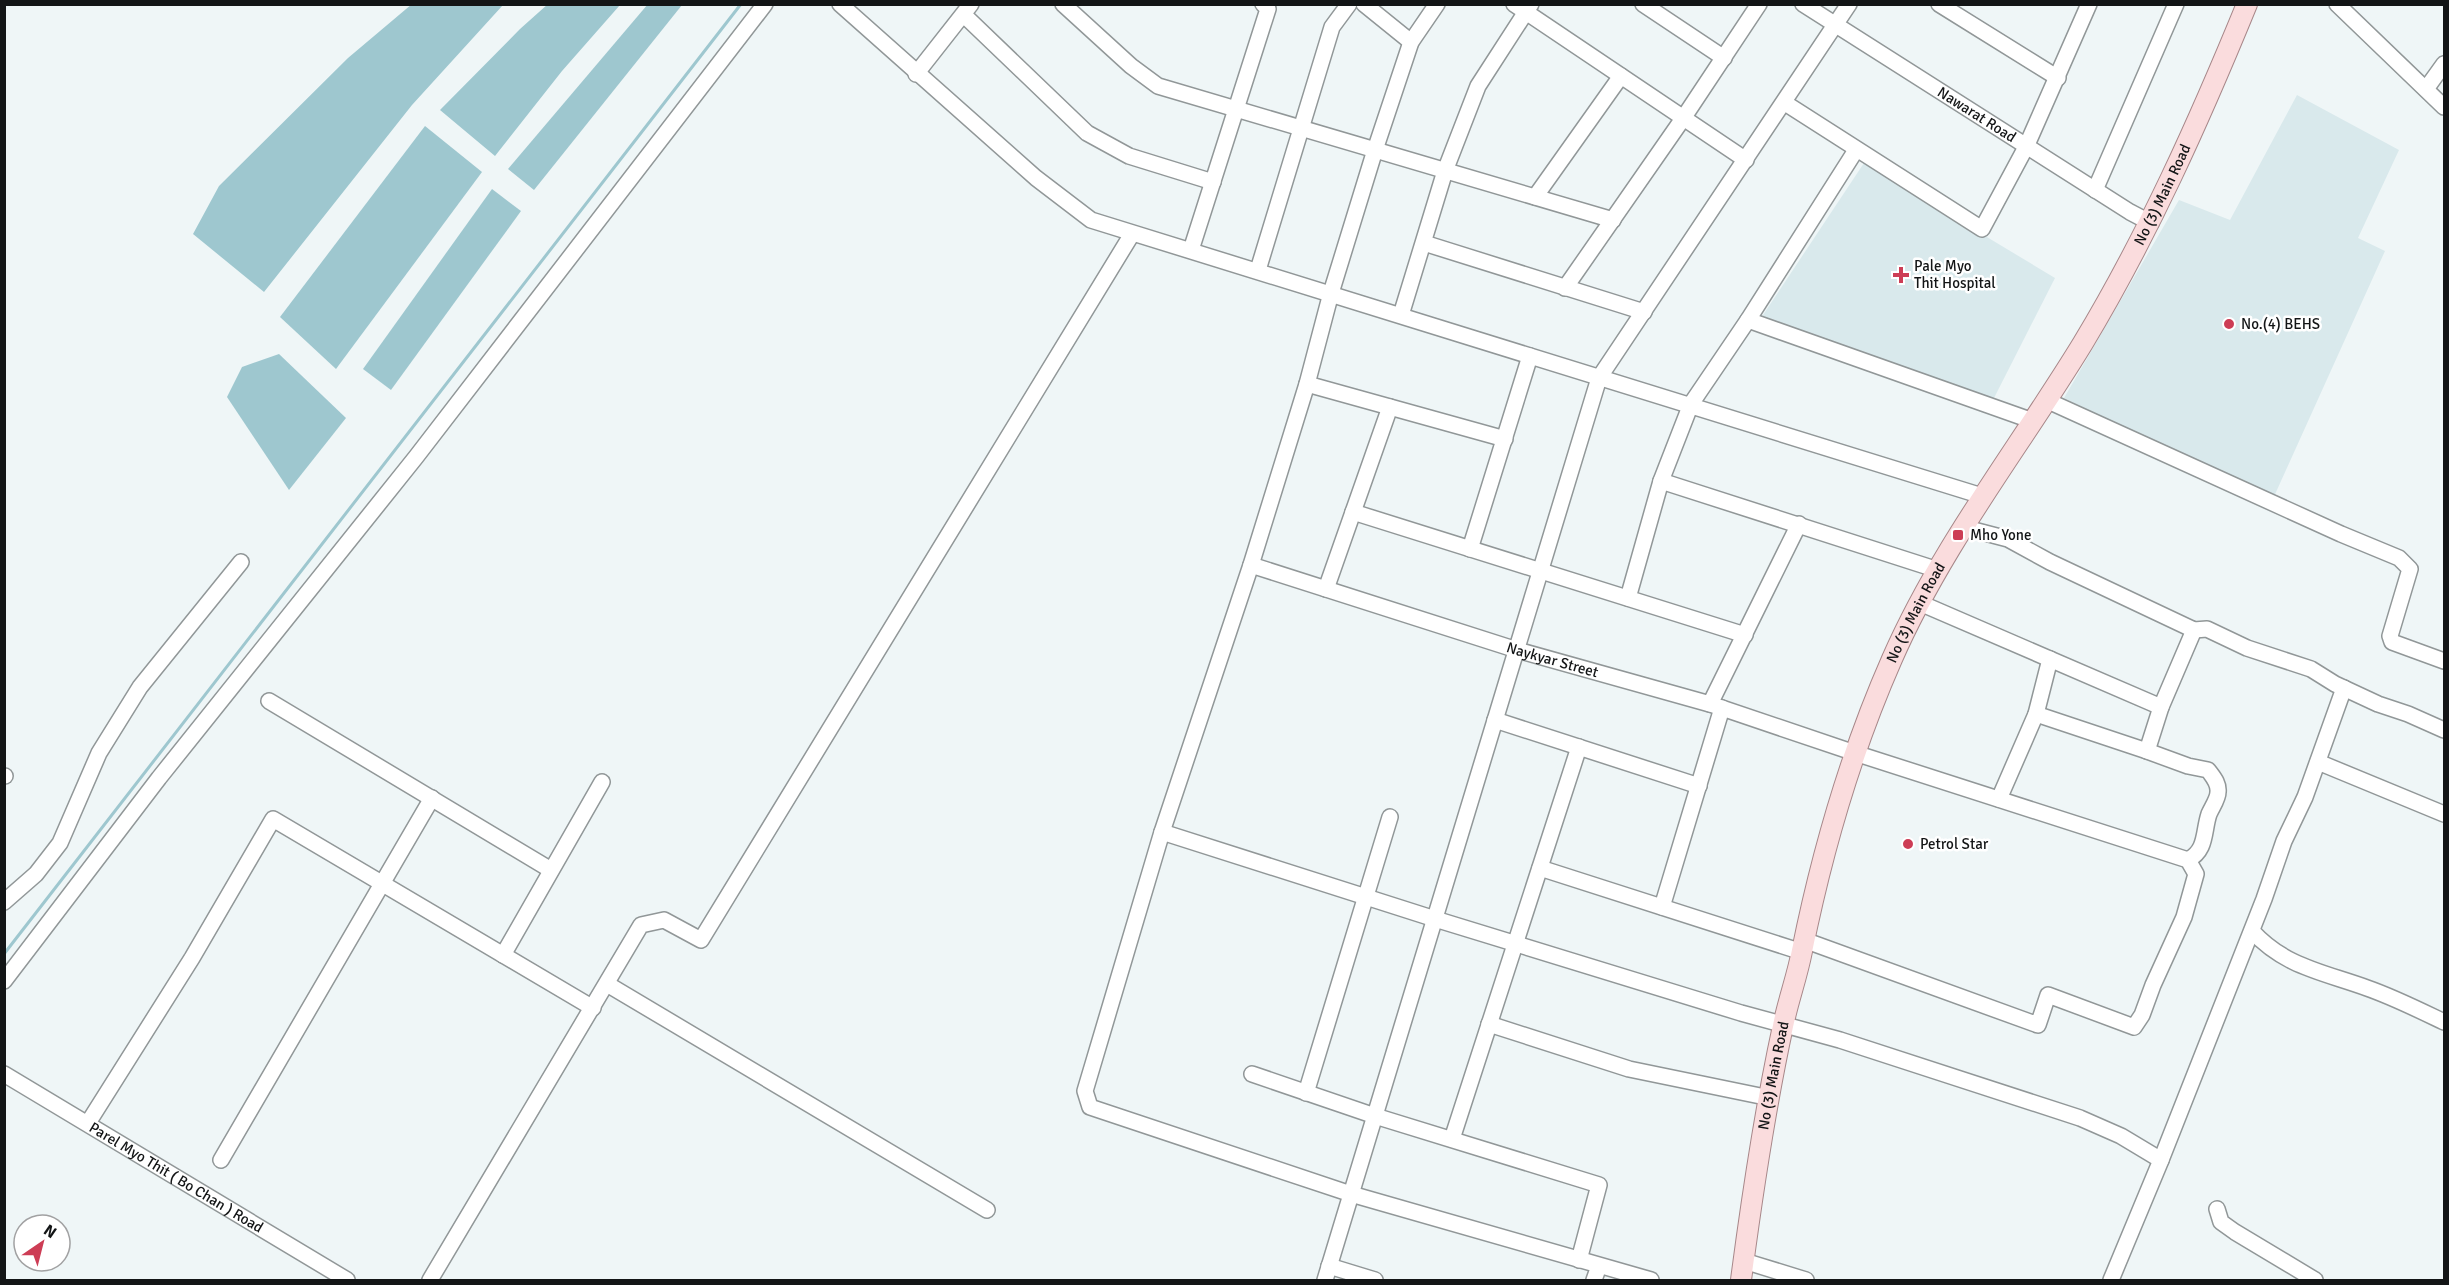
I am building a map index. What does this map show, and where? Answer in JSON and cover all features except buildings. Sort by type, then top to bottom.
[{"type":"main road","name":"No (3) Main Road","points":[[1743,1271],[1783,1025],[1823,861],[1855,753],[1892,657],[1962,527],[2033,421],[2120,280],[2151,223],[2247,4]]},
{"type":"street","points":[[4,981],[166,769],[416,456],[765,4]]},
{"type":"street","points":[[840,4],[916,74],[1065,202],[1091,220],[1982,496]]},
{"type":"street","points":[[853,17],[863,4]]},
{"type":"street","points":[[1191,250],[1268,9],[1263,4]]},
{"type":"street","points":[[1258,270],[1332,27],[1349,4]]},
{"type":"street","points":[[1365,4],[1411,42]]},
{"type":"street","points":[[1437,4],[1411,42],[1375,150],[1331,293],[1307,384],[1251,565],[1162,832],[1085,1090],[1090,1107],[1351,1194],[1579,1260],[1597,1273],[1651,1281]]},
{"type":"street","points":[[1643,4],[1724,58]]},
{"type":"street","points":[[1565,288],[1760,4]]},
{"type":"street","name":"Nawarat Road","points":[[1803,4],[2026,147],[2151,223]]},
{"type":"street","points":[[1375,1281],[1327,1273],[1599,378],[1785,103],[1849,4]]},
{"type":"street","points":[[2095,190],[2176,4]]},
{"type":"street","points":[[2337,4],[2445,107]]},
{"type":"street","points":[[1942,5],[2058,78]]},
{"type":"street","points":[[1785,103],[1982,229],[2026,147],[2088,5]]},
{"type":"street","points":[[1066,6],[1131,66],[1158,86],[1613,220]]},
{"type":"street","points":[[1401,315],[1445,171],[1478,86],[1523,7],[1746,160]]},
{"type":"street","points":[[916,74],[968,10],[1087,133],[1129,156],[1213,182]]},
{"type":"street","points":[[2426,88],[2445,64]]},
{"type":"street","points":[[1534,197],[1622,76]]},
{"type":"street","points":[[1628,598],[1661,481],[1691,404],[1748,320],[1856,150]]},
{"type":"street","points":[[430,1281],[641,925],[664,920],[701,940],[1132,234]]},
{"type":"street","points":[[1424,243],[1644,312]]},
{"type":"street","points":[[1748,320],[2033,421]]},
{"type":"street","points":[[1470,549],[1530,356]]},
{"type":"street","points":[[1307,384],[1505,439]]},
{"type":"street","points":[[2046,400],[2399,558],[2410,569],[2390,636],[2392,642],[2445,661]]},
{"type":"street","points":[[1326,589],[1390,407]]},
{"type":"street","points":[[1661,481],[1938,570]]},
{"type":"street","points":[[1353,512],[1745,635]]},
{"type":"street","points":[[1662,907],[1699,786],[1716,706],[1745,635],[1799,524]]},
{"type":"street","points":[[1962,527],[2008,539],[2050,562],[2194,630],[2207,629],[2228,640],[2311,669],[2378,704],[2445,730]]},
{"type":"street","points":[[4,902],[36,874],[60,843],[99,753],[134,697],[241,562]]},
{"type":"street","name":"Naykyar Street","points":[[1251,565],[1516,650],[1716,706],[2188,860]]},
{"type":"street","points":[[1920,603],[2161,707]]},
{"type":"street","points":[[2148,751],[2161,707],[2194,630]]},
{"type":"street","points":[[1999,800],[2036,714],[2050,659]]},
{"type":"street","points":[[2111,1281],[2252,930],[2284,841],[2306,797],[2344,688]]},
{"type":"street","points":[[269,701],[551,870]]},
{"type":"street","points":[[1540,868],[1662,907],[1803,946],[2038,1025],[2048,995],[2134,1027],[2142,1015],[2184,917],[2196,874],[2188,860],[2194,857],[2204,842],[2208,816],[2218,794],[2217,783],[2208,770],[2188,766],[2036,714]]},
{"type":"street","points":[[1495,720],[1699,786]]},
{"type":"street","points":[[1452,1139],[1580,747]]},
{"type":"street","points":[[2318,762],[2445,814]]},
{"type":"street","points":[[503,955],[602,782]]},
{"type":"street","points":[[221,1160],[432,798]]},
{"type":"street","points":[[1306,1093],[1390,817]]},
{"type":"street","points":[[88,1123],[192,958],[273,819],[593,1008]]},
{"type":"street","points":[[1162,832],[1516,944],[1783,1025],[1840,1040],[2080,1118],[2121,1136],[2161,1160]]},
{"type":"street","points":[[2252,930],[2267,947],[2315,972],[2368,988],[2445,1022]]},
{"type":"street","points":[[607,984],[987,1210]]},
{"type":"street","points":[[1489,1024],[1629,1070],[1770,1098]]},
{"type":"street","name":"Parel Myo Thit ( Bo Chan ) Road","points":[[4,1074],[347,1281]]},
{"type":"street","points":[[1252,1074],[1375,1116],[1599,1185],[1579,1260]]},
{"type":"street","points":[[2217,1209],[2222,1222],[2235,1232],[2315,1281]]},
{"type":"street","points":[[1743,1271],[1806,1281]]},
{"type":"shaded area","name":"No.(4) BEHS","points":[[2297,95],[2399,150],[2358,238],[2385,251],[2272,501],[2064,398],[2179,200],[2230,220]]},
{"type":"shaded area","points":[[1864,163],[2055,278],[1993,400],[1761,318]]},
{"type":"water","points":[[412,4],[503,5],[412,105],[264,292],[193,234],[219,186],[348,58]]},
{"type":"water","points":[[548,4],[620,5],[562,71],[495,156],[440,110]]},
{"type":"water","points":[[648,4],[682,5],[534,190],[508,169]]},
{"type":"water","points":[[425,126],[482,172],[336,369],[280,317]]},
{"type":"water","points":[[492,189],[521,211],[391,390],[363,369]]},
{"type":"water","points":[[279,354],[346,418],[289,490],[227,397],[242,367]]},
{"type":"waterway","points":[[4,954],[741,4]]},
{"type":"place","name":"Pale Myo Thit Hospital","points":[[1901,275]]},
{"type":"place","name":"No.(4) BEHS","points":[[2229,324]]},
{"type":"place","name":"Mho Yone","points":[[1958,535]]},
{"type":"place","name":"Petrol Star","points":[[1908,844]]}]
